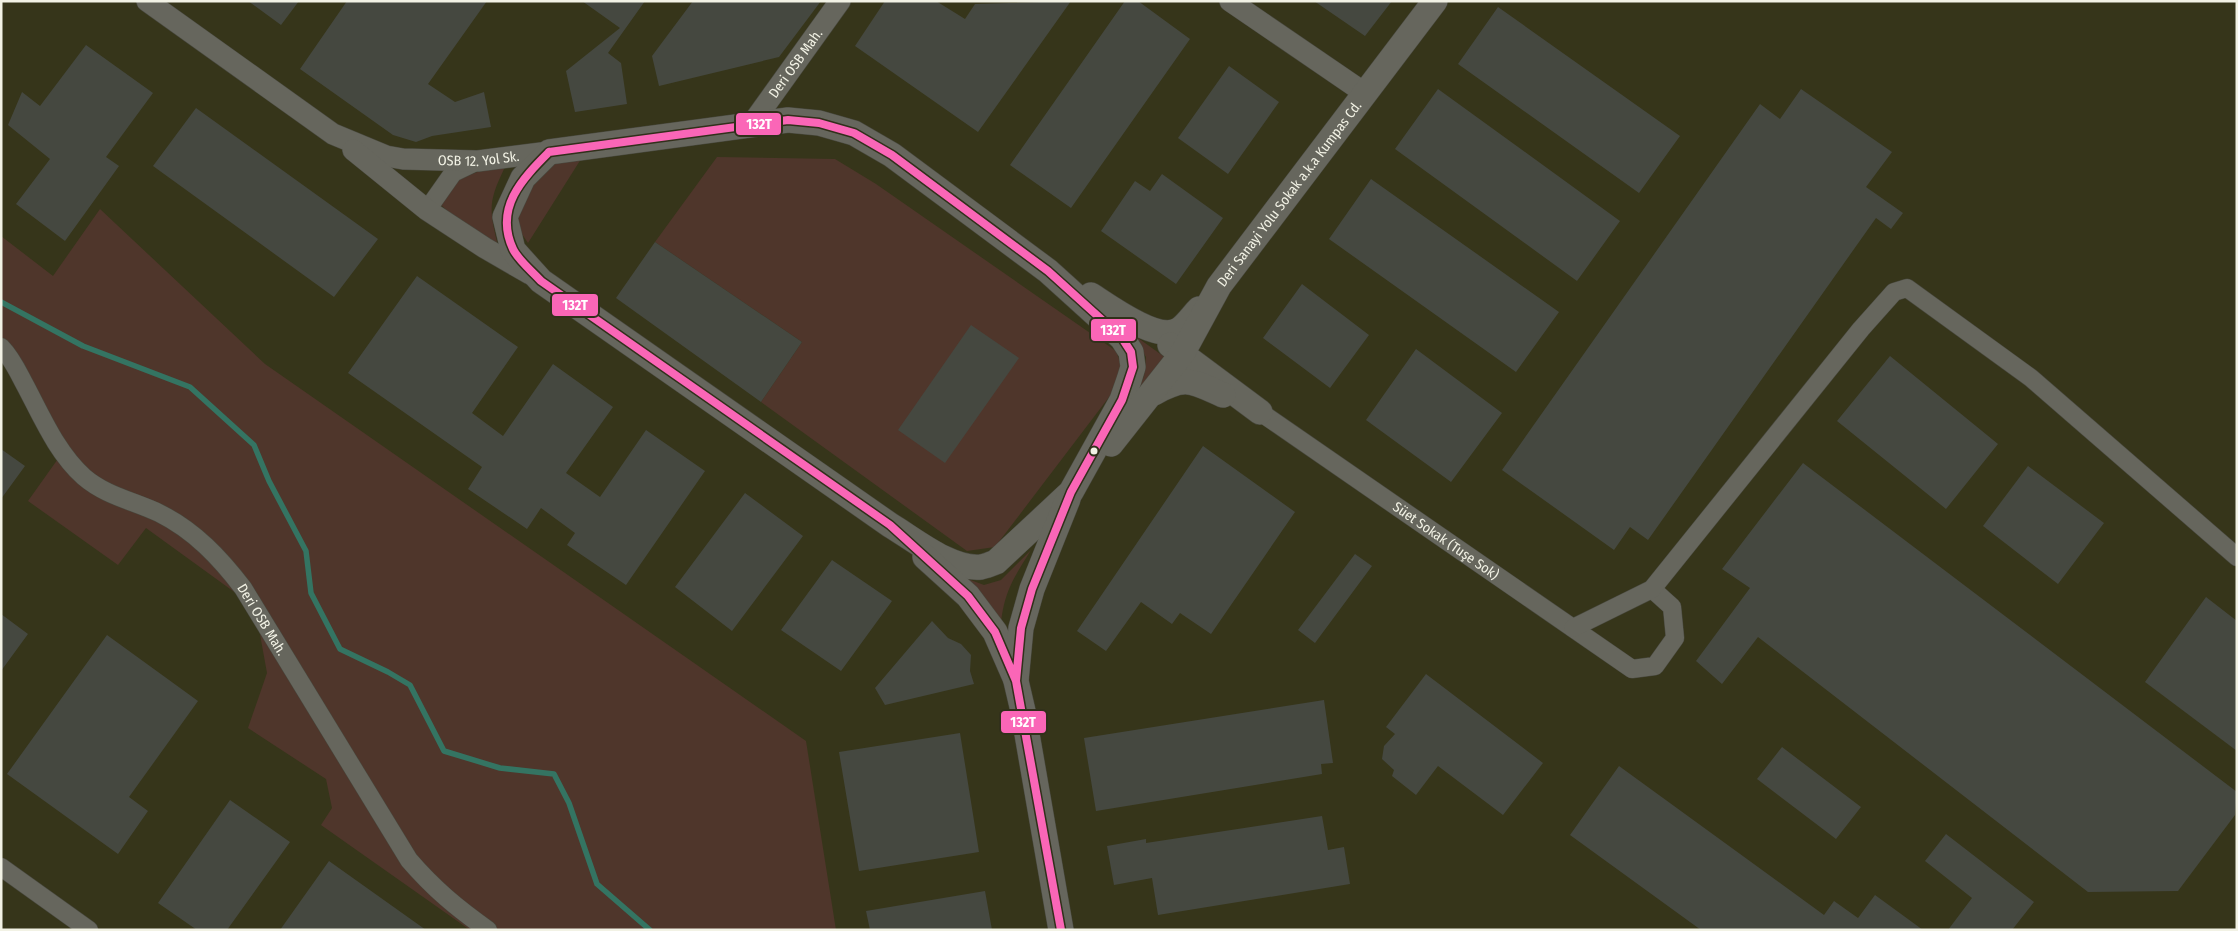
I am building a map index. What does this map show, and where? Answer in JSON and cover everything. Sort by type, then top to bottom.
[{"type":"main road","name":"Deri Sanayi Yolu Sokak a.k.a Kumpas Cd.","points":[[1071,492],[1152,394],[1182,354],[1219,286],[1435,1]]},
{"type":"main road","name":"OSB 12. Yol Sk.","points":[[550,152],[788,120],[819,123],[854,133],[892,155],[1048,271]]},
{"type":"main road","points":[[550,152],[523,178],[505,217],[513,250],[540,281],[890,525],[944,558],[963,566],[982,567],[996,562],[1008,552],[1071,492]]},
{"type":"main road","points":[[1048,271],[1150,329],[1260,412]]},
{"type":"main road","points":[[1016,681],[1021,628],[1032,588],[1071,492],[1122,400],[1133,367],[1131,352],[1122,338],[1048,271]]},
{"type":"main road","points":[[1150,329],[1167,334],[1180,329],[1219,286]]},
{"type":"main road","points":[[1152,394],[1173,382],[1187,380],[1260,412]]},
{"type":"main road","points":[[890,525],[968,596],[995,632],[1016,681],[1024,711],[1061,930]]},
{"type":"street","name":"OSB 12. Yol Sk.","points":[[147,1],[333,134],[386,156],[403,159],[478,161],[550,152]]},
{"type":"street","name":"Deri OSB Mah.","points":[[751,125],[840,1]]},
{"type":"street","points":[[1230,1],[1366,94]]},
{"type":"street","points":[[333,134],[427,210],[540,281]]},
{"type":"street","points":[[427,210],[453,173],[478,161]]},
{"type":"street","points":[[1573,628],[1652,589],[1861,329],[1894,292],[1907,288],[2031,378],[2237,557]]},
{"type":"street","points":[[1195,329],[1192,344],[1195,356],[1207,372]]},
{"type":"street","name":"Deri OSB Mah.","points":[[1,347],[15,365],[54,440],[68,460],[85,477],[105,492],[158,513],[183,527],[222,561],[243,588],[409,860],[430,885],[454,906],[488,930]]},
{"type":"street","name":"Süet Sokak (Tuşe Sok)","points":[[1260,412],[1632,669],[1655,666],[1675,638],[1672,607],[1652,589]]},
{"type":"street","points":[[1,867],[89,930]]},
{"type":"shaded area","points":[[1,1],[2237,1],[2237,930],[1,930]]},
{"type":"shaded area","points":[[717,157],[835,159],[876,184],[1116,351],[1125,376],[995,547],[967,551],[761,402],[802,342],[655,242]]},
{"type":"shaded area","points":[[581,159],[528,243],[518,228],[517,204],[548,165]]},
{"type":"shaded area","points":[[505,167],[495,189],[492,206],[493,223],[498,246],[454,217],[440,204],[453,181],[488,168]]},
{"type":"shaded area","points":[[100,209],[265,364],[806,741],[836,930],[470,930],[321,825],[332,808],[326,779],[248,728],[267,673],[255,607],[146,528],[118,565],[28,501],[60,456],[1,356],[1,236],[53,276]]},
{"type":"shaded area","points":[[1131,333],[1166,358],[1127,414],[1144,376],[1146,357]]},
{"type":"shaded area","points":[[1031,550],[1009,589],[1003,608],[1000,633],[960,576],[984,585],[1001,580]]},
{"type":"building","points":[[248,1],[299,1],[281,25]]},
{"type":"building","points":[[347,1],[487,1],[428,84],[455,102],[484,92],[491,127],[432,136],[416,142],[393,135],[300,69]]},
{"type":"building","points":[[582,1],[645,1],[608,53],[621,63],[627,104],[575,112],[566,71],[620,28]]},
{"type":"building","points":[[693,1],[821,1],[779,57],[659,86],[652,56]]},
{"type":"building","points":[[885,1],[936,1],[965,19],[975,4],[1071,1],[978,132],[855,46]]},
{"type":"building","points":[[1125,1],[1138,1],[1190,39],[1071,208],[1010,165]]},
{"type":"building","points":[[1314,1],[1392,1],[1365,36]]},
{"type":"building","points":[[1498,7],[1680,136],[1639,193],[1458,64]]},
{"type":"building","points":[[86,45],[153,93],[106,157],[119,166],[65,241],[16,204],[50,159],[8,125],[22,92],[40,106]]},
{"type":"building","points":[[1229,66],[1279,102],[1228,174],[1178,138]]},
{"type":"building","points":[[1438,89],[1620,221],[1577,281],[1395,149]]},
{"type":"building","points":[[1801,89],[1892,152],[1866,187],[1903,213],[1891,229],[1876,218],[1648,540],[1630,527],[1614,550],[1502,470],[1760,104],[1780,119]]},
{"type":"building","points":[[196,108],[378,239],[334,297],[153,166]]},
{"type":"building","points":[[1162,174],[1223,218],[1176,284],[1101,231],[1135,181],[1150,191]]},
{"type":"building","points":[[1371,179],[1559,312],[1516,372],[1329,239]]},
{"type":"building","points":[[655,242],[802,342],[761,402],[616,298]]},
{"type":"building","points":[[417,276],[518,347],[472,413],[503,436],[553,364],[613,407],[566,473],[600,497],[646,430],[705,471],[626,585],[567,545],[575,533],[541,508],[527,529],[468,489],[482,467],[348,373]]},
{"type":"building","points":[[1302,284],[1369,335],[1330,388],[1263,338]]},
{"type":"building","points":[[971,325],[1019,358],[945,463],[898,430]]},
{"type":"building","points":[[1416,349],[1502,413],[1451,482],[1366,420]]},
{"type":"building","points":[[1890,356],[1998,444],[1946,509],[1837,421]]},
{"type":"building","points":[[1203,446],[1295,512],[1211,634],[1180,613],[1172,624],[1141,602],[1106,651],[1077,631]]},
{"type":"building","points":[[1,449],[25,466],[1,499]]},
{"type":"building","points":[[1803,463],[2237,792],[2235,815],[2178,891],[2088,892],[1758,637],[1722,684],[1696,661],[1750,588],[1722,569]]},
{"type":"building","points":[[2028,466],[2104,523],[2058,584],[1983,526]]},
{"type":"building","points":[[745,493],[803,536],[732,631],[675,587]]},
{"type":"building","points":[[1355,554],[1372,566],[1315,643],[1298,630]]},
{"type":"building","points":[[832,560],[892,601],[841,671],[781,630]]},
{"type":"building","points":[[2206,597],[2237,621],[2237,751],[2145,682]]},
{"type":"building","points":[[1,614],[28,634],[1,671]]},
{"type":"building","points":[[932,621],[948,638],[961,644],[971,655],[970,671],[974,684],[885,705],[875,688]]},
{"type":"building","points":[[107,635],[198,701],[129,797],[148,811],[118,854],[7,774]]},
{"type":"building","points":[[1426,674],[1543,763],[1503,815],[1438,766],[1416,795],[1392,776],[1394,770],[1382,759],[1384,746],[1395,734],[1386,727]]},
{"type":"building","points":[[1324,700],[1333,763],[1321,764],[1322,774],[1096,811],[1084,738]]},
{"type":"building","points":[[960,733],[979,852],[859,871],[839,752]]},
{"type":"building","points":[[1782,747],[1861,807],[1836,839],[1757,779]]},
{"type":"building","points":[[1619,766],[1824,915],[1834,901],[1858,918],[1875,895],[1923,930],[1701,930],[1570,835]]},
{"type":"building","points":[[230,800],[290,842],[227,930],[197,930],[158,903]]},
{"type":"building","points":[[1322,816],[1328,850],[1344,847],[1350,884],[1158,915],[1152,878],[1114,885],[1107,846],[1146,839],[1146,843]]},
{"type":"building","points":[[1946,834],[2034,902],[2012,930],[1948,930],[1972,898],[1925,861]]},
{"type":"building","points":[[329,861],[426,930],[280,930]]},
{"type":"building","points":[[985,891],[992,930],[870,930],[866,911]]},
{"type":"waterway","points":[[1,302],[83,346],[190,387],[254,445],[269,481],[306,551],[311,593],[340,649],[410,685],[444,751],[500,768],[554,774],[569,803],[597,884],[650,930]]},
{"type":"transit line","name":"132T","points":[[549,152],[788,120],[819,123],[854,133],[892,155],[1048,271],[1122,338],[1131,352],[1133,367],[1122,400],[1071,492],[1032,589],[1021,628],[1016,681],[1061,930]]},
{"type":"transit line","name":"132T","points":[[549,152],[529,173],[514,195],[509,207],[507,220],[508,234],[513,249],[522,262],[541,281],[890,525],[968,596],[995,632],[1016,681]]}]
